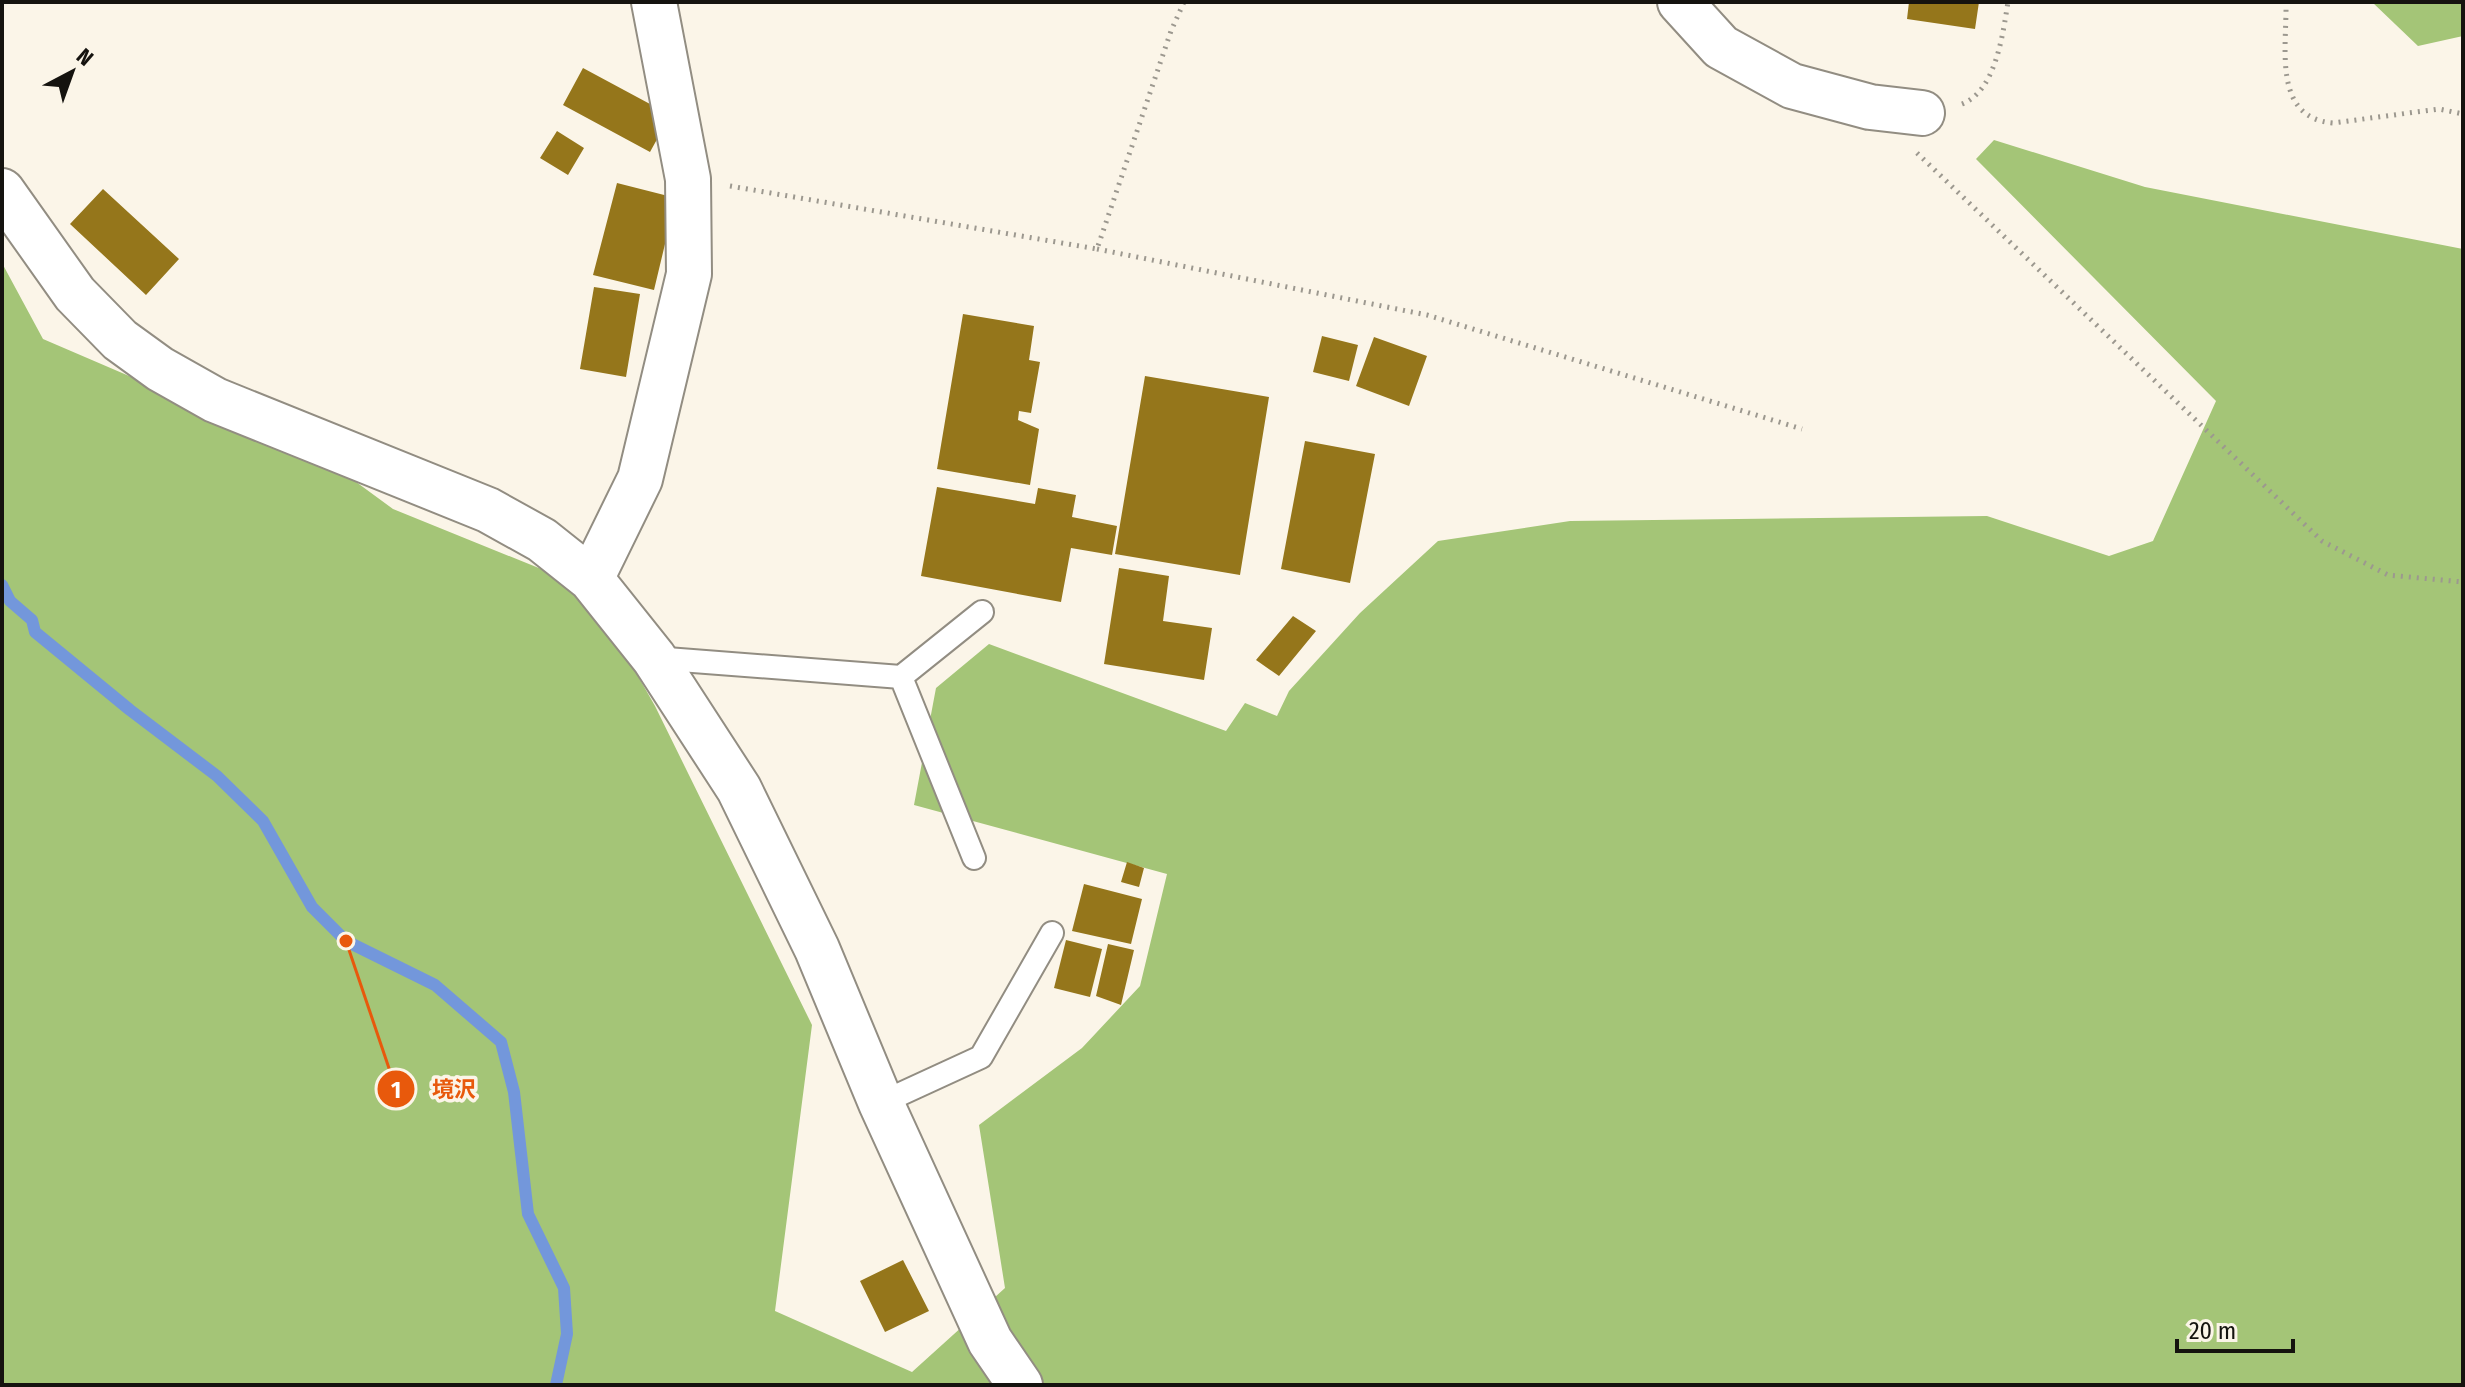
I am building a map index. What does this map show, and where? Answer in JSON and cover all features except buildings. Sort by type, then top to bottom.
[{"type":"street","points":[[591,579],[640,479],[689,274],[688,179],[654,2]]},
{"type":"street","points":[[1680,2],[1721,47],[1792,86],[1870,107],[1922,113]]},
{"type":"street","points":[[2,191],[75,294],[120,340],[160,369],[215,400],[488,510],[542,540],[591,579],[654,658],[739,789],[817,949],[881,1103],[990,1341],[1020,1385]]},
{"type":"lane","points":[[654,658],[901,677],[982,612]]},
{"type":"lane","points":[[901,677],[974,858]]},
{"type":"lane","points":[[881,1103],[981,1057],[1052,933]]},
{"type":"path","points":[[1097,249],[1171,31],[1184,2]]},
{"type":"path","points":[[2008,2],[1999,54],[1985,82],[1968,102],[1938,112],[1922,113],[1917,155],[2322,541],[2388,575],[2463,582]]},
{"type":"path","points":[[2286,2],[2288,84],[2292,101],[2303,113],[2317,121],[2333,123],[2439,109],[2463,114]]},
{"type":"path","points":[[688,179],[1097,249],[1427,315],[1802,429]]},
{"type":"green space","points":[[2372,2],[2463,2],[2463,36],[2418,46]]},
{"type":"green space","points":[[1994,140],[2145,187],[2463,249],[2463,1385],[2,1385],[2,263],[43,339],[171,394],[307,446],[393,509],[588,588],[655,706],[812,1025],[775,1311],[912,1372],[1005,1288],[979,1125],[1082,1048],[1140,986],[1167,874],[914,805],[936,688],[989,644],[1226,731],[1245,703],[1277,716],[1289,691],[1360,613],[1438,541],[1570,521],[1987,516],[2109,556],[2153,541],[2216,401],[1976,159]]},
{"type":"waterway","points":[[2,585],[10,601],[32,620],[35,632],[217,776],[263,821],[312,907],[346,941],[435,985],[501,1042],[514,1092],[528,1214],[564,1288],[567,1334],[556,1385]]},
{"type":"place","name":"境沢","points":[[346,941]]}]
